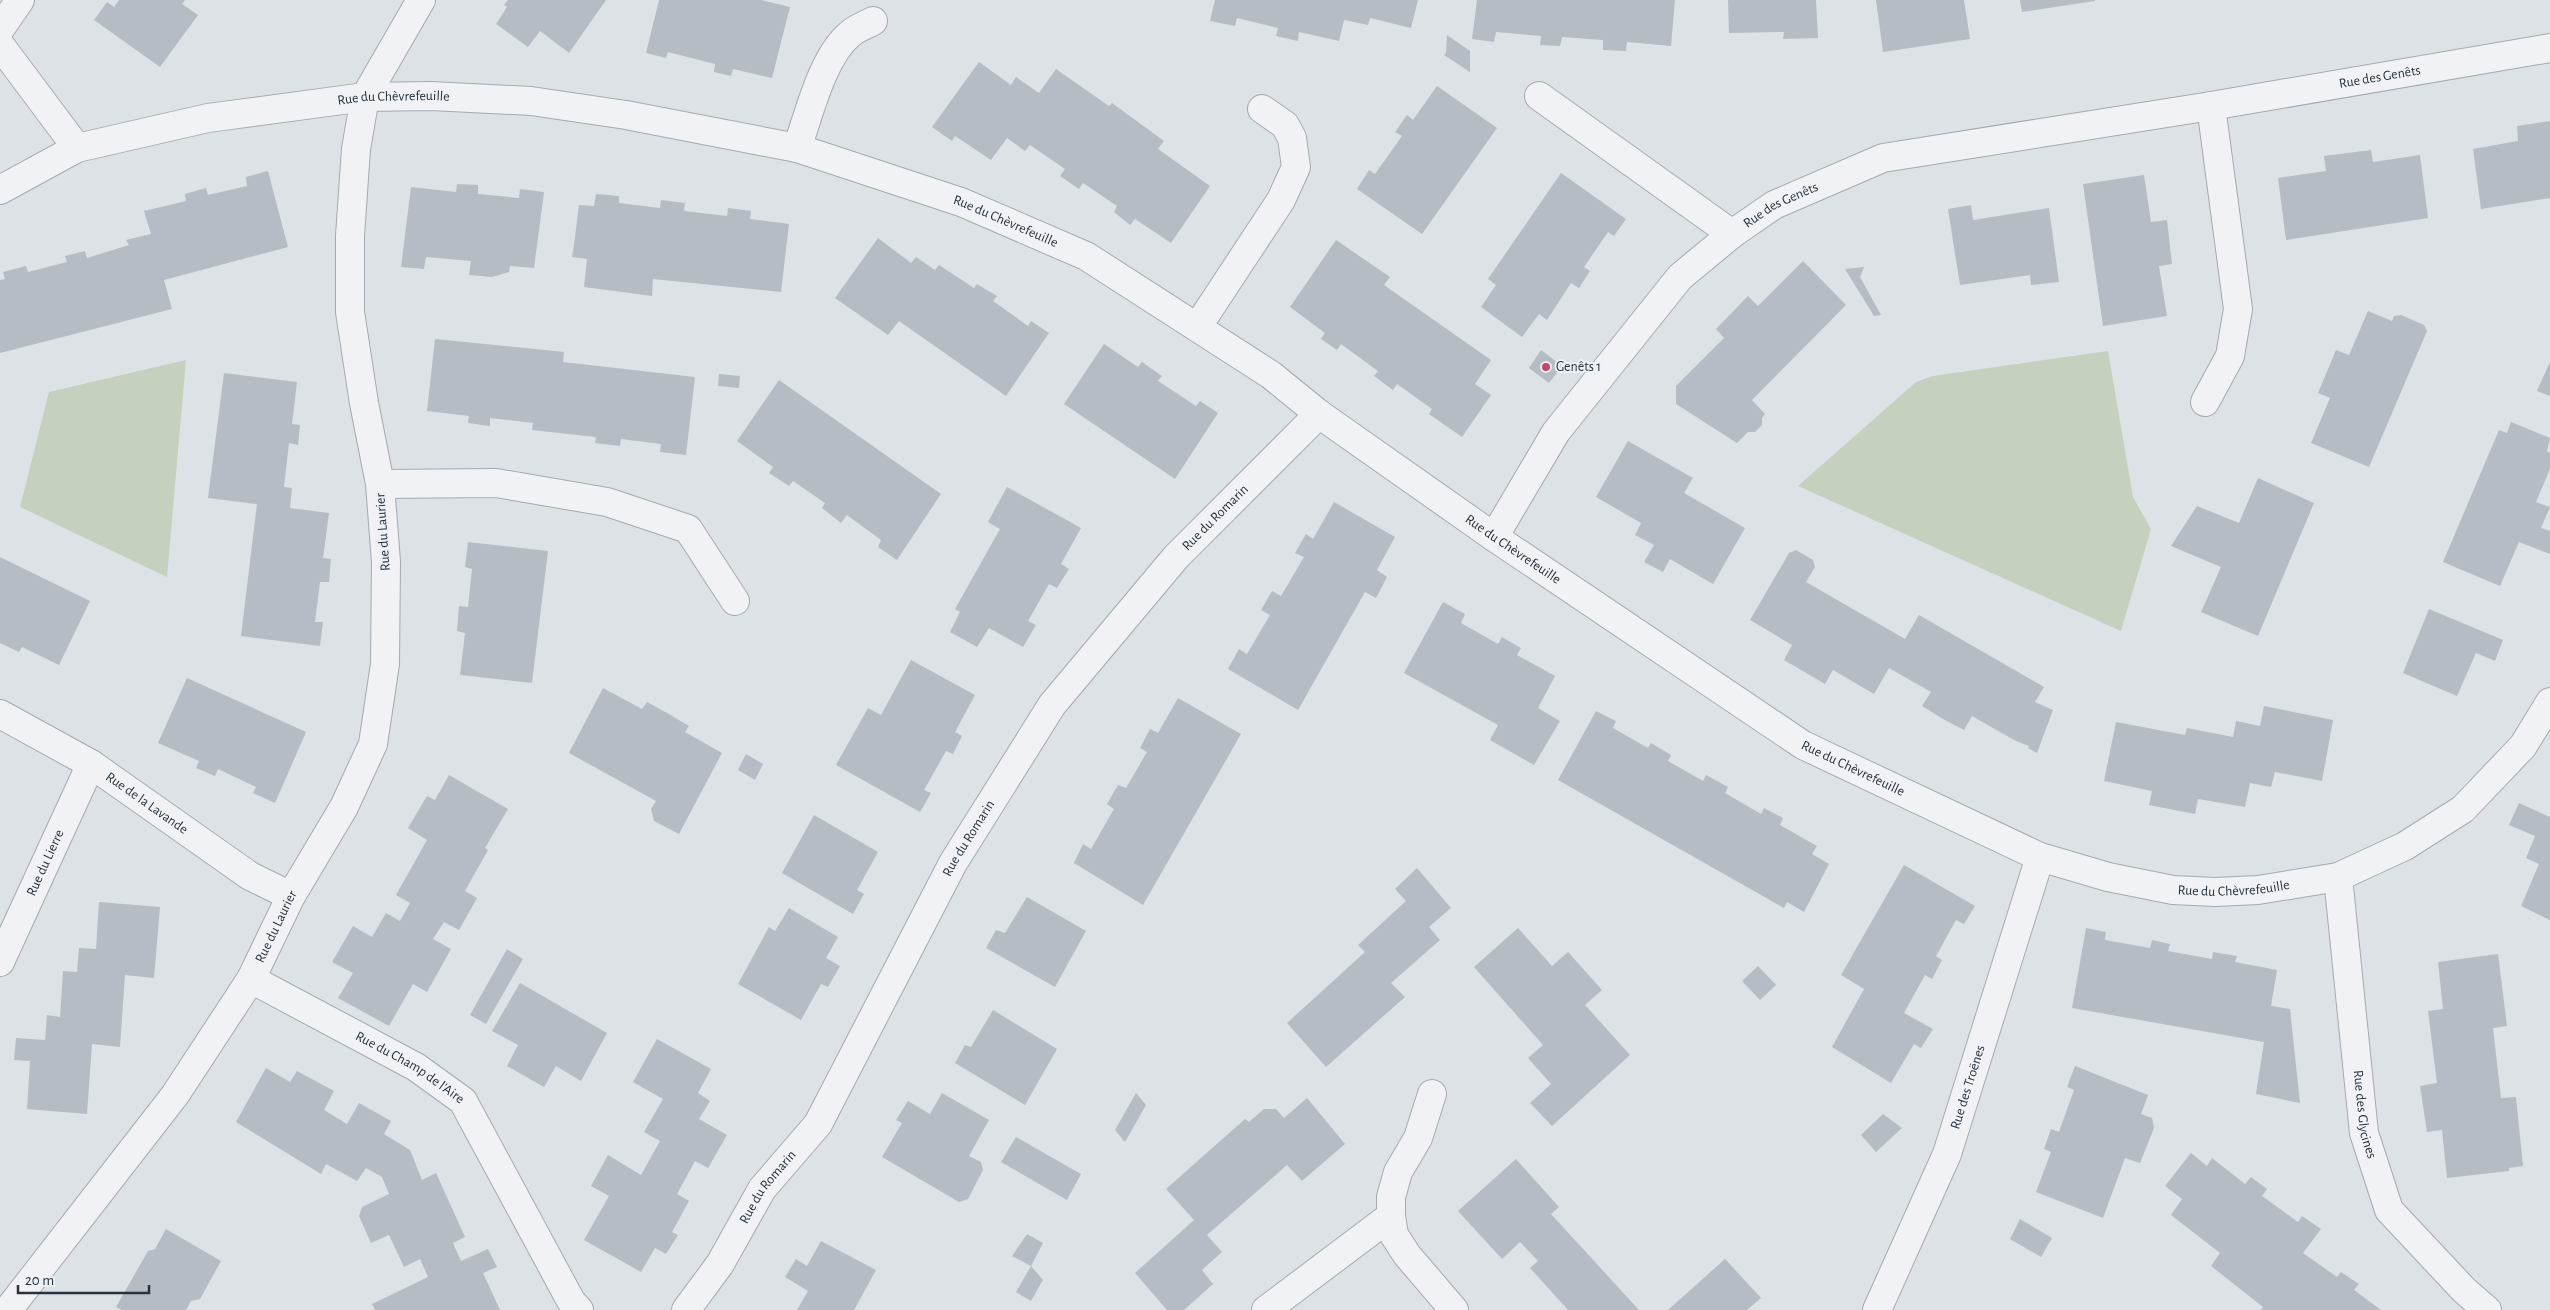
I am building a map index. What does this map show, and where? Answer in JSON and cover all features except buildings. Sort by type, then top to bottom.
[{"type":"street","points":[[0,29],[20,0]]},
{"type":"street","name":"Rue du Laurier","points":[[8,1310],[175,1096],[251,979],[291,896],[344,807],[373,744],[385,664],[386,562],[380,484],[364,403],[350,312],[350,236],[356,149],[365,97],[421,0]]},
{"type":"street","points":[[797,148],[819,85],[833,55],[849,34],[873,20]]},
{"type":"street","points":[[0,45],[77,148]]},
{"type":"street","name":"Rue des Genêts","points":[[1494,536],[1562,425],[1680,277],[1732,234],[1774,205],[1883,158],[2211,106],[2550,48]]},
{"type":"street","name":"Rue du Chèvrefeuille","points":[[0,190],[77,148],[208,118],[365,97],[431,96],[531,101],[626,115],[797,148],[961,202],[1028,229],[1086,256],[1198,326],[1270,375],[1319,414],[1494,536],[1803,745],[2040,857],[2108,877],[2173,890],[2215,892],[2258,890],[2338,877],[2405,846],[2463,809],[2523,746],[2550,702]]},
{"type":"street","points":[[1539,96],[1732,234]]},
{"type":"street","points":[[2205,402],[2230,356],[2238,310],[2211,106]]},
{"type":"street","points":[[1198,326],[1281,200],[1296,167],[1292,138],[1285,125],[1262,109]]},
{"type":"street","name":"Rue du Romarin","points":[[686,1310],[720,1264],[762,1189],[818,1124],[953,863],[1052,705],[1176,557],[1319,414]]},
{"type":"street","name":"Rue du Laurier","points":[[380,484],[496,483],[607,502],[688,528],[735,601]]},
{"type":"street","name":"Rue de la Lavande","points":[[0,714],[92,764],[250,876],[291,896]]},
{"type":"street","name":"Rue du Lierre","points":[[0,962],[92,764]]},
{"type":"street","name":"Rue des Troënes","points":[[1877,1310],[1947,1154],[2040,857]]},
{"type":"street","name":"Rue des Glycines","points":[[2338,877],[2364,1133],[2389,1210],[2464,1290],[2487,1310]]},
{"type":"street","name":"Rue du Champ de l'Aire","points":[[251,979],[416,1067],[463,1101],[571,1302],[579,1310]]},
{"type":"street","points":[[1432,1094],[1418,1138],[1398,1172],[1390,1216],[1394,1235],[1407,1255],[1454,1310]]},
{"type":"street","points":[[1266,1310],[1390,1216]]},
{"type":"green space","points":[[2108,351],[2133,497],[2151,529],[2121,631],[1798,486],[1916,382],[1933,376]]},
{"type":"green space","points":[[186,360],[167,577],[20,507],[49,392]]},
{"type":"place","name":"Genêts 1","points":[[1546,367]]}]
